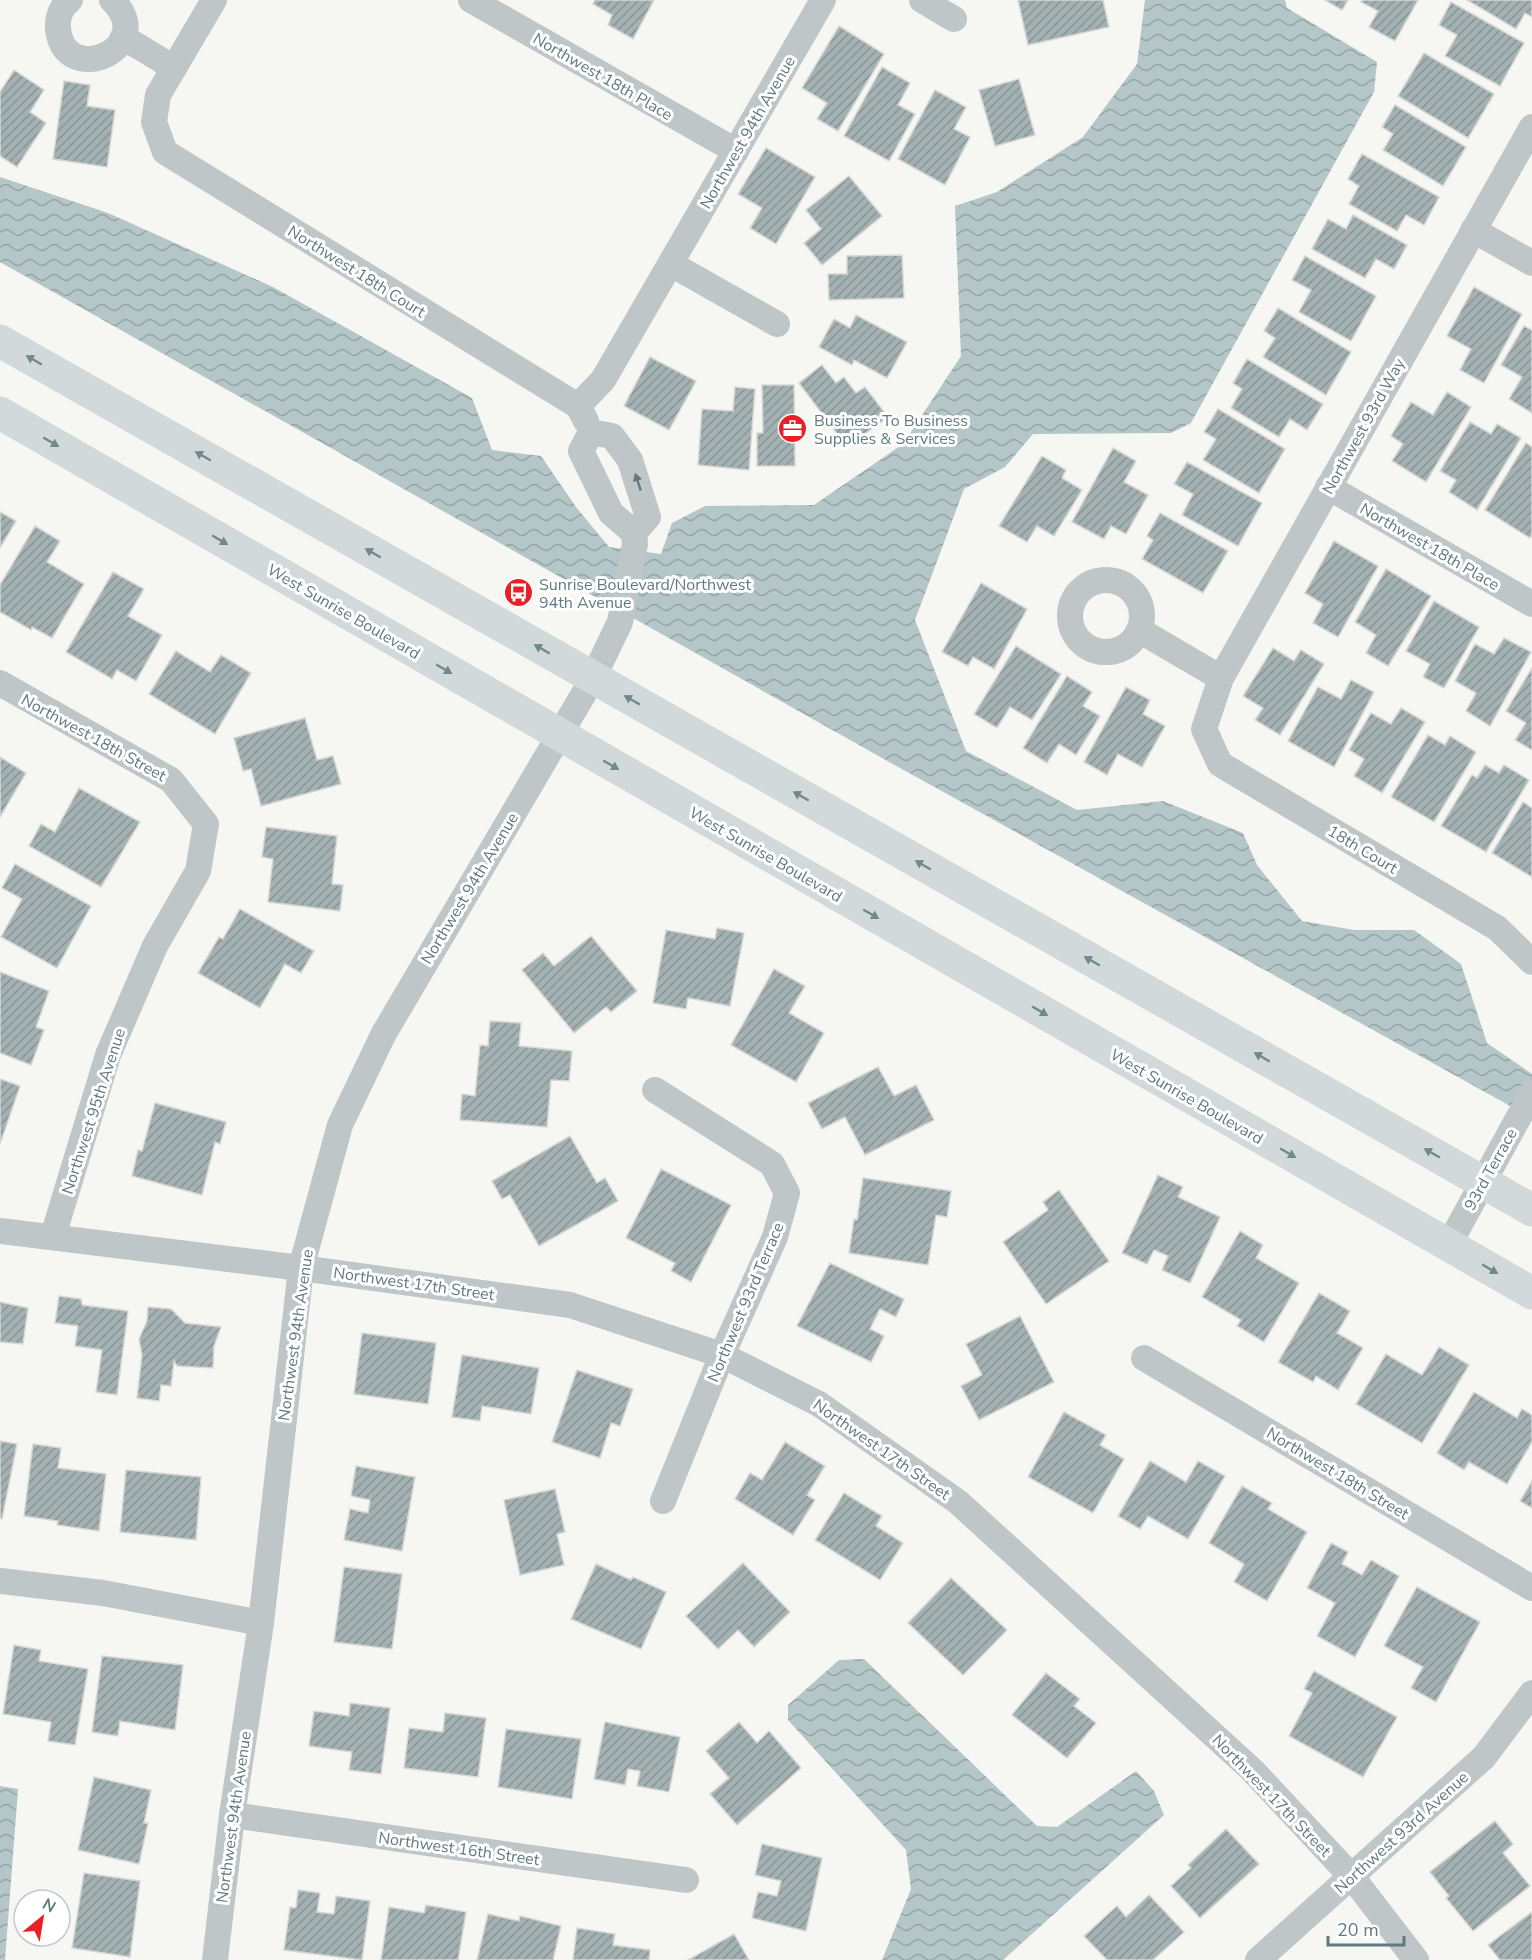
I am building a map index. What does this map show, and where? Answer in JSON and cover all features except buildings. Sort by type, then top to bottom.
[{"type":"highway","points":[[0,341],[1532,1210]]},
{"type":"highway","name":"West Sunrise Boulevard","points":[[0,413],[1532,1293]]},
{"type":"street","points":[[70,0],[60,12],[57,24],[59,35],[64,46],[81,58],[101,58],[111,54],[123,38],[124,16],[119,6],[112,0]]},
{"type":"street","points":[[123,38],[174,68],[214,0]]},
{"type":"street","name":"Northwest 18th Place","points":[[471,0],[736,151]]},
{"type":"street","name":"Northwest 94th Avenue","points":[[578,406],[603,380],[823,0]]},
{"type":"street","points":[[922,0],[954,19]]},
{"type":"street","name":"Northwest 18th Court","points":[[174,68],[158,94],[154,122],[165,152],[578,406]]},
{"type":"street","name":"Northwest 93rd Way","points":[[1204,729],[1221,678],[1532,127]]},
{"type":"street","points":[[1473,230],[1532,263]]},
{"type":"street","points":[[671,264],[777,324]]},
{"type":"street","points":[[578,406],[591,432],[580,451],[610,513],[634,539]]},
{"type":"street","name":"Northwest 94th Avenue","points":[[215,1960],[232,1815],[261,1623],[301,1268],[340,1125],[383,1035],[476,874],[560,736],[593,678],[620,622],[634,539],[648,517],[630,460],[612,436],[591,432]]},
{"type":"street","name":"Northwest 18th Place","points":[[1328,487],[1532,604]]},
{"type":"street","points":[[1139,630],[1221,678]]},
{"type":"street","name":"Northwest 18th Street","points":[[0,683],[171,780],[206,824]]},
{"type":"street","name":"18th Court","points":[[1204,729],[1220,764],[1497,928],[1532,962]]},
{"type":"street","name":"Northwest 95th Avenue","points":[[53,1236],[108,1055],[154,946],[198,871],[206,824]]},
{"type":"street","name":"Northwest 93rd Terrace","points":[[655,1090],[772,1164],[787,1193],[776,1237],[722,1355],[663,1501]]},
{"type":"street","name":"93rd Terrace","points":[[1448,1246],[1532,1093]]},
{"type":"street","name":"Northwest 17th Street","points":[[0,1231],[301,1268],[570,1305],[722,1355],[819,1404],[958,1502],[1252,1770],[1352,1877],[1416,1960]]},
{"type":"street","name":"Northwest 18th Street","points":[[1144,1358],[1532,1588]]},
{"type":"street","points":[[0,1581],[103,1593],[261,1623]]},
{"type":"street","name":"Northwest 93rd Avenue","points":[[1258,1960],[1484,1756],[1532,1693]]},
{"type":"street","name":"Northwest 16th Street","points":[[232,1815],[686,1880]]},
{"type":"water","points":[[1145,0],[1285,0],[1287,8],[1377,62],[1374,92],[1191,423],[1171,433],[1033,434],[1005,467],[964,489],[915,620],[966,751],[1077,810],[1163,801],[1243,833],[1257,865],[1302,921],[1354,930],[1414,930],[1461,964],[1487,1043],[1532,1074],[1532,1118],[891,763],[0,262],[0,177],[108,213],[273,287],[472,398],[492,450],[541,456],[576,507],[609,547],[661,554],[672,523],[705,506],[814,505],[903,444],[961,356],[955,206],[997,192],[1083,137],[1137,64]]},
{"type":"water","points":[[864,1659],[1037,1826],[1057,1827],[1136,1771],[1154,1791],[1164,1815],[1003,1960],[882,1960],[911,1889],[906,1850],[788,1720],[788,1705],[839,1660]]},
{"type":"water","points":[[0,1786],[18,1789],[5,1960],[0,1960]]},
{"type":"place","name":"Business To Business Supplies & Services","points":[[793,429]]},
{"type":"place","name":"Sunrise Boulevard/Northwest 94th Avenue","points":[[518,593]]}]
